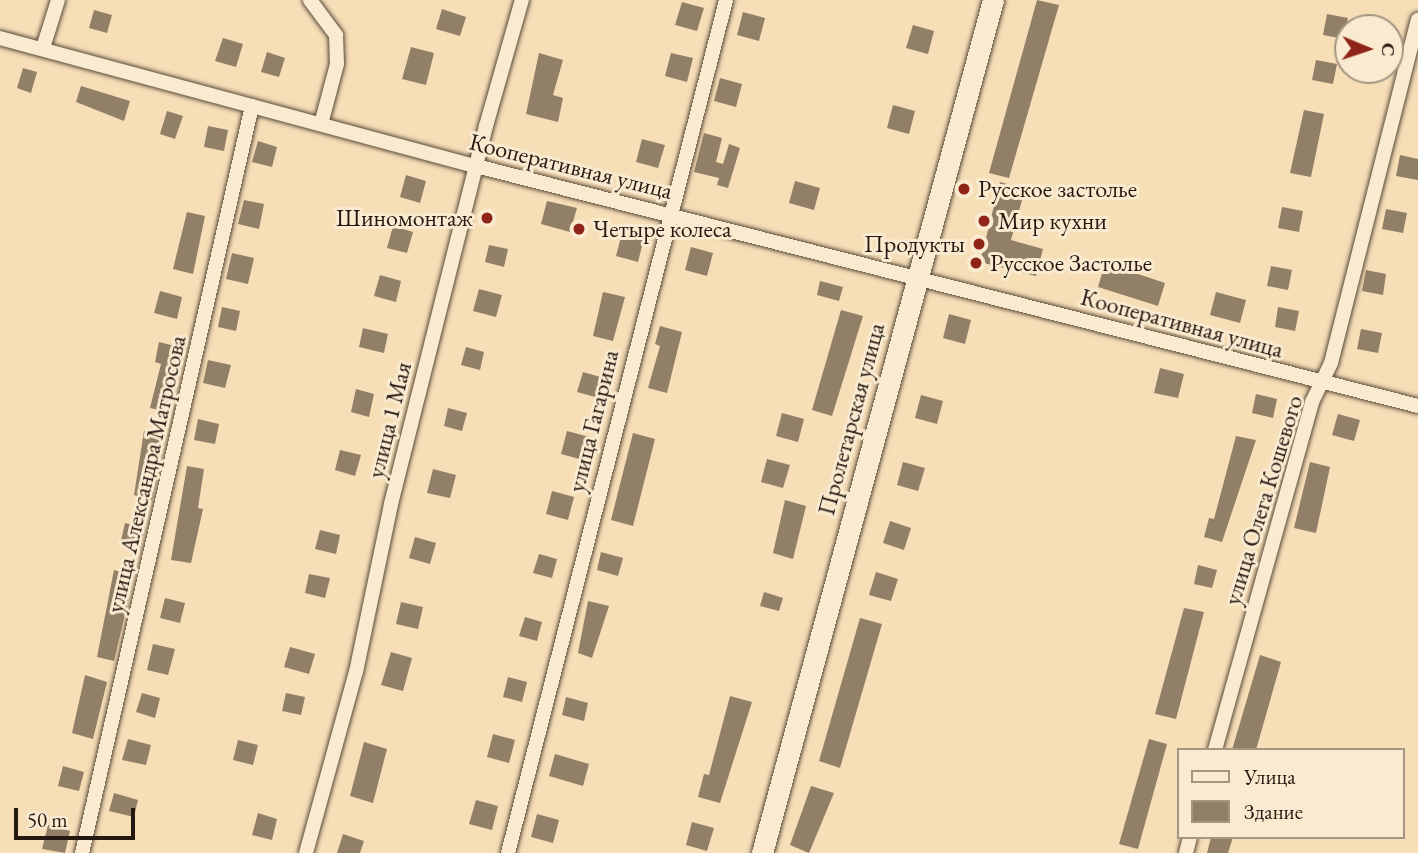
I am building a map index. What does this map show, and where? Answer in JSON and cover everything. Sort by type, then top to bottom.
[{"type":"main road","name":"Пролетарская улица","points":[[762,853],[993,0]]},
{"type":"street","points":[[43,48],[58,0]]},
{"type":"street","points":[[310,0],[336,35],[337,64],[321,124]]},
{"type":"street","name":"улица 1 Мая","points":[[306,853],[356,672],[391,504],[476,166],[522,0]]},
{"type":"street","name":"улица Гагарина","points":[[508,853],[668,214],[726,0]]},
{"type":"street","name":"улица Олега Кошевого","points":[[1216,748],[1312,402],[1324,383],[1418,20]]},
{"type":"street","name":"Кооперативная улица","points":[[0,38],[476,166],[1418,407]]},
{"type":"street","name":"улица Александра Матросова","points":[[82,853],[252,106]]},
{"type":"building","points":[[1037,0],[1059,5],[1009,178],[989,173]]},
{"type":"building","points":[[682,2],[704,8],[697,31],[675,25]]},
{"type":"building","points":[[442,9],[466,17],[460,36],[436,29]]},
{"type":"building","points":[[94,10],[112,15],[107,33],[89,28]]},
{"type":"building","points":[[743,12],[765,18],[759,41],[737,35]]},
{"type":"building","points":[[1327,14],[1334,15],[1334,37],[1323,35]]},
{"type":"building","points":[[913,25],[934,31],[928,54],[906,48]]},
{"type":"building","points":[[223,38],[243,44],[236,67],[215,61]]},
{"type":"building","points":[[411,47],[434,53],[426,85],[402,79]]},
{"type":"building","points":[[267,52],[285,58],[279,77],[261,72]]},
{"type":"building","points":[[539,53],[563,60],[553,95],[563,98],[558,122],[526,114]]},
{"type":"building","points":[[671,53],[693,58],[687,82],[665,76]]},
{"type":"building","points":[[1316,60],[1334,63],[1333,84],[1312,80]]},
{"type":"building","points":[[23,68],[37,72],[31,93],[17,88]]},
{"type":"building","points":[[720,78],[742,84],[736,107],[714,101]]},
{"type":"building","points":[[81,86],[130,101],[124,121],[76,102]]},
{"type":"building","points":[[893,105],[915,111],[909,134],[887,128]]},
{"type":"building","points":[[1304,110],[1324,114],[1311,177],[1290,173]]},
{"type":"building","points":[[167,111],[183,116],[175,139],[160,134]]},
{"type":"building","points":[[208,126],[228,130],[224,151],[204,147]]},
{"type":"building","points":[[704,133],[722,138],[716,162],[723,164],[729,144],[740,148],[728,188],[717,185],[719,178],[694,172]]},
{"type":"building","points":[[642,139],[665,145],[658,168],[636,162]]},
{"type":"building","points":[[258,141],[277,147],[272,167],[252,162]]},
{"type":"building","points":[[1400,155],[1418,159],[1418,180],[1396,176]]},
{"type":"building","points":[[406,175],[426,181],[420,203],[400,197]]},
{"type":"building","points":[[795,181],[820,188],[814,210],[789,203]]},
{"type":"building","points":[[1000,182],[1025,189],[1011,240],[1043,249],[1036,276],[980,262]]},
{"type":"building","points":[[244,200],[264,204],[259,229],[238,224]]},
{"type":"building","points":[[547,201],[577,208],[570,232],[541,224]]},
{"type":"building","points":[[1282,207],[1303,211],[1299,232],[1278,228]]},
{"type":"building","points":[[1386,209],[1407,213],[1403,233],[1382,229]]},
{"type":"building","points":[[187,212],[205,216],[193,274],[173,269]]},
{"type":"building","points":[[393,226],[413,232],[407,253],[387,248]]},
{"type":"building","points":[[622,233],[644,238],[638,262],[616,256]]},
{"type":"building","points":[[489,245],[508,249],[504,267],[485,262]]},
{"type":"building","points":[[691,247],[713,253],[707,276],[685,270]]},
{"type":"building","points":[[232,253],[254,258],[248,284],[226,279]]},
{"type":"building","points":[[1105,263],[1165,283],[1158,306],[1098,287]]},
{"type":"building","points":[[1271,266],[1292,270],[1288,290],[1267,286]]},
{"type":"building","points":[[1366,270],[1386,274],[1383,295],[1362,291]]},
{"type":"building","points":[[380,275],[401,281],[396,302],[374,296]]},
{"type":"building","points":[[820,281],[843,287],[839,301],[817,295]]},
{"type":"building","points":[[479,289],[502,295],[496,317],[473,311]]},
{"type":"building","points":[[160,291],[182,297],[177,319],[154,313]]},
{"type":"building","points":[[603,292],[625,297],[613,341],[593,336]]},
{"type":"building","points":[[1216,292],[1246,300],[1240,323],[1210,315]]},
{"type":"building","points":[[222,307],[240,311],[236,331],[218,327]]},
{"type":"building","points":[[1278,307],[1299,311],[1295,331],[1275,327]]},
{"type":"building","points":[[841,310],[863,316],[832,416],[812,410]]},
{"type":"building","points":[[949,314],[971,320],[965,344],[943,338]]},
{"type":"building","points":[[660,326],[682,332],[667,393],[648,388],[660,346],[655,344]]},
{"type":"building","points":[[363,328],[388,334],[384,353],[359,347]]},
{"type":"building","points":[[1361,329],[1382,333],[1378,353],[1357,349]]},
{"type":"building","points":[[159,342],[179,347],[168,412],[150,408],[161,364],[155,362]]},
{"type":"building","points":[[466,347],[484,352],[480,370],[461,365]]},
{"type":"building","points":[[208,360],[231,365],[225,388],[203,383]]},
{"type":"building","points":[[1160,368],[1184,374],[1178,398],[1154,393]]},
{"type":"building","points":[[583,372],[604,378],[599,398],[577,392]]},
{"type":"building","points":[[356,389],[374,394],[369,417],[351,412]]},
{"type":"building","points":[[1256,394],[1277,399],[1273,418],[1252,413]]},
{"type":"building","points":[[921,395],[943,401],[937,424],[915,418]]},
{"type":"building","points":[[448,408],[467,413],[462,431],[444,426]]},
{"type":"building","points":[[782,413],[804,419],[798,442],[776,436]]},
{"type":"building","points":[[1338,414],[1360,420],[1354,441],[1332,435]]},
{"type":"building","points":[[198,419],[219,424],[215,444],[194,440]]},
{"type":"building","points":[[144,431],[162,436],[151,477],[157,478],[152,500],[134,495]]},
{"type":"building","points":[[567,431],[589,437],[583,460],[561,454]]},
{"type":"building","points":[[633,433],[655,439],[633,526],[611,520]]},
{"type":"building","points":[[1236,436],[1256,440],[1222,542],[1204,537],[1209,518],[1214,519]]},
{"type":"building","points":[[340,450],[361,455],[355,476],[335,470]]},
{"type":"building","points":[[767,459],[790,465],[783,488],[761,482]]},
{"type":"building","points":[[903,462],[925,468],[918,491],[897,485]]},
{"type":"building","points":[[1310,462],[1330,467],[1316,533],[1294,528]]},
{"type":"building","points":[[187,466],[204,469],[198,508],[203,509],[191,563],[171,560]]},
{"type":"building","points":[[433,469],[456,475],[450,498],[427,493]]},
{"type":"building","points":[[552,491],[574,497],[568,520],[546,514]]},
{"type":"building","points":[[785,500],[806,506],[793,559],[773,553]]},
{"type":"building","points":[[890,521],[911,528],[904,550],[883,543]]},
{"type":"building","points":[[125,523],[145,528],[140,550],[120,545]]},
{"type":"building","points":[[320,530],[340,535],[336,554],[315,549]]},
{"type":"building","points":[[415,537],[436,543],[430,564],[409,558]]},
{"type":"building","points":[[601,552],[623,558],[618,576],[597,570]]},
{"type":"building","points":[[539,554],[557,559],[552,578],[533,573]]},
{"type":"building","points":[[1198,565],[1217,570],[1212,588],[1194,584]]},
{"type":"building","points":[[114,570],[134,576],[114,661],[97,657]]},
{"type":"building","points":[[876,572],[898,579],[891,601],[869,595]]},
{"type":"building","points":[[309,574],[330,578],[325,598],[305,593]]},
{"type":"building","points":[[764,592],[783,598],[779,611],[760,606]]},
{"type":"building","points":[[165,598],[185,603],[180,623],[160,618]]},
{"type":"building","points":[[588,601],[609,606],[592,658],[578,653]]},
{"type":"building","points":[[401,602],[423,607],[418,629],[396,624]]},
{"type":"building","points":[[1184,608],[1204,612],[1176,719],[1155,714]]},
{"type":"building","points":[[525,617],[542,622],[537,641],[519,636]]},
{"type":"building","points":[[860,618],[882,624],[840,768],[819,761]]},
{"type":"building","points":[[153,644],[175,649],[168,675],[147,670]]},
{"type":"building","points":[[290,647],[315,654],[309,674],[284,667]]},
{"type":"building","points":[[391,652],[412,658],[403,691],[381,685]]},
{"type":"building","points":[[1260,655],[1281,662],[1257,748],[1233,748]]},
{"type":"building","points":[[85,675],[107,682],[93,739],[72,733]]},
{"type":"building","points":[[508,677],[527,682],[522,702],[503,697]]},
{"type":"building","points":[[142,693],[160,698],[155,718],[136,712]]},
{"type":"building","points":[[286,693],[305,697],[301,715],[282,711]]},
{"type":"building","points":[[730,696],[752,702],[720,803],[698,797],[704,774],[709,775]]},
{"type":"building","points":[[566,697],[588,703],[584,721],[562,715]]},
{"type":"building","points":[[493,734],[515,740],[509,763],[487,757]]},
{"type":"building","points":[[128,739],[151,745],[146,765],[122,760]]},
{"type":"building","points":[[1149,739],[1167,744],[1138,849],[1119,844]]},
{"type":"building","points":[[238,740],[258,745],[253,765],[233,760]]},
{"type":"building","points":[[364,742],[387,749],[373,803],[350,796]]},
{"type":"building","points":[[555,754],[589,764],[583,786],[549,776]]},
{"type":"building","points":[[63,766],[84,772],[79,791],[58,786]]},
{"type":"building","points":[[811,786],[834,793],[809,853],[790,845]]},
{"type":"building","points":[[114,793],[138,800],[134,817],[109,811]]},
{"type":"building","points":[[476,800],[498,806],[492,830],[469,824]]},
{"type":"building","points":[[258,813],[277,819],[272,840],[252,835]]},
{"type":"building","points":[[537,814],[559,820],[553,843],[531,837]]},
{"type":"building","points":[[692,822],[714,828],[707,851],[686,845]]},
{"type":"building","points":[[48,825],[70,831],[65,853],[42,849]]},
{"type":"building","points":[[343,834],[364,841],[360,853],[337,853]]},
{"type":"building","points":[[1210,839],[1232,839],[1228,853],[1207,853]]},
{"type":"place","name":"Русское застолье","points":[[964,189]]},
{"type":"place","name":"Шиномонтаж","points":[[487,218]]},
{"type":"place","name":"Мир кухни","points":[[984,221]]},
{"type":"place","name":"Четыре колеса","points":[[579,229]]},
{"type":"place","name":"Продукты","points":[[979,244]]},
{"type":"place","name":"Русское Застолье","points":[[976,263]]}]
